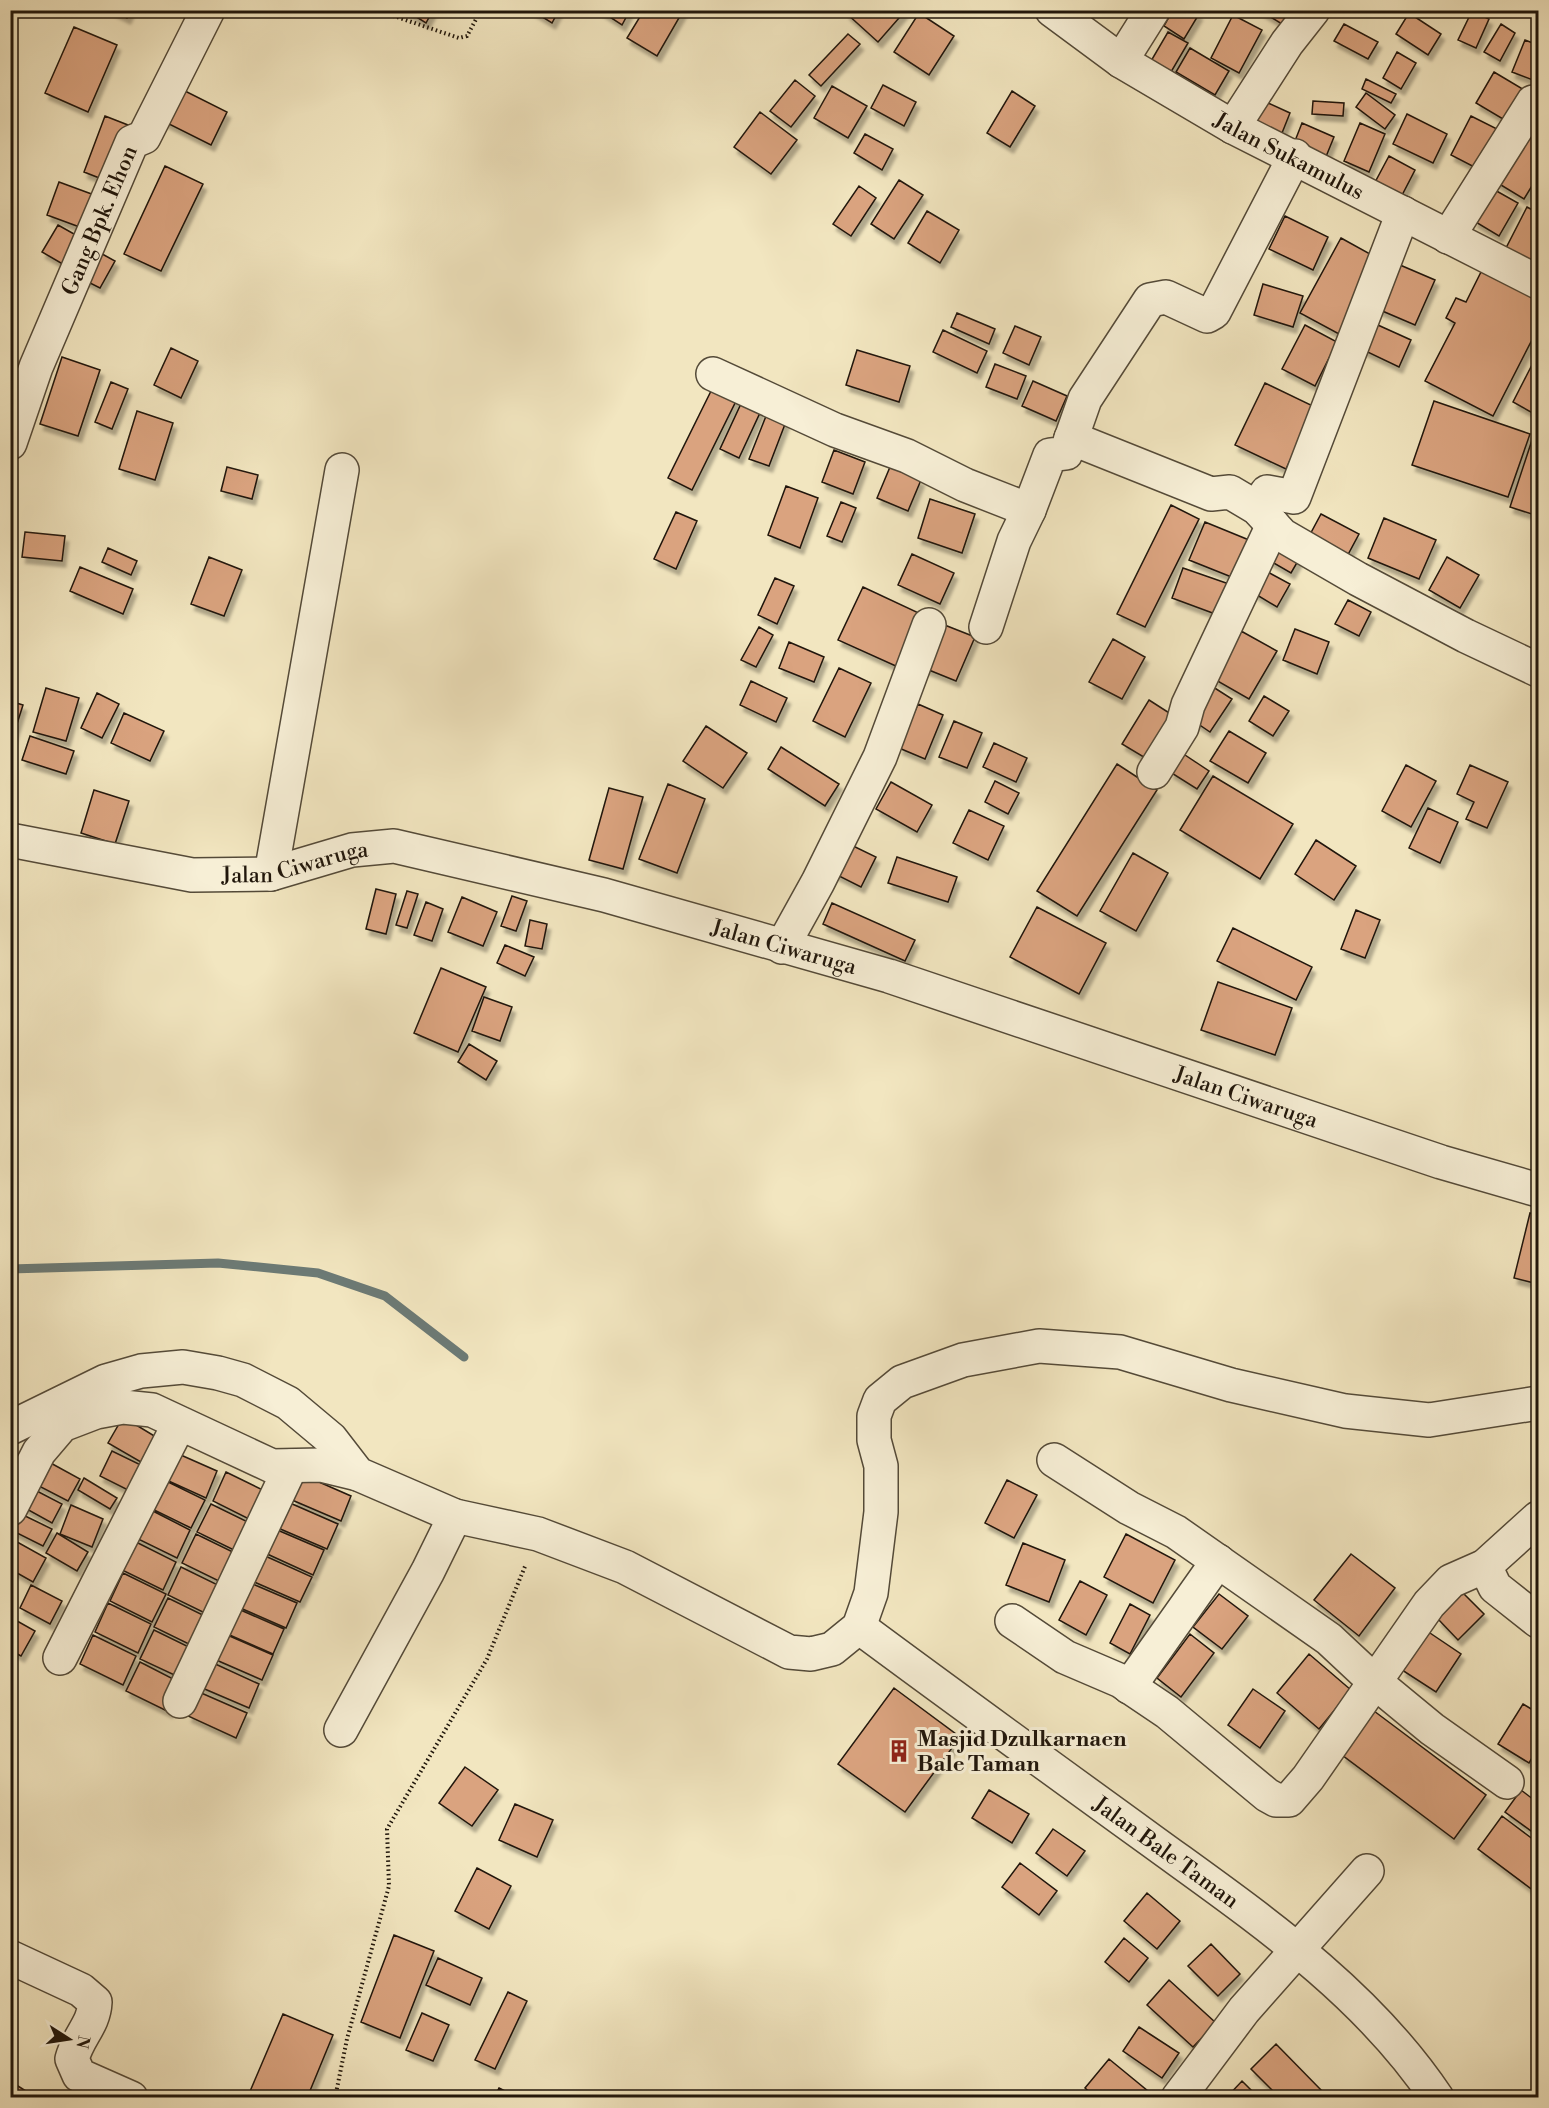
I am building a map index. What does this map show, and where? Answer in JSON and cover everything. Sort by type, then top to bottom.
[{"type":"street","name":"Gang Bpk. Ehon","points":[[10,443],[36,367],[132,142],[144,137],[208,10]]},
{"type":"street","name":"Jalan Sukamulus","points":[[1052,10],[1121,61],[1233,127],[1295,156],[1539,282]]},
{"type":"street","points":[[1121,61],[1153,10]]},
{"type":"street","points":[[1233,127],[1287,43],[1313,10]]},
{"type":"street","points":[[1448,237],[1533,102]]},
{"type":"street","points":[[986,627],[1014,541],[1029,510],[1050,455],[1066,453],[1085,399],[1149,300],[1166,297],[1207,316],[1215,312],[1295,156]]},
{"type":"street","points":[[1154,772],[1182,727],[1188,705],[1265,517],[1267,492],[1294,497],[1403,213]]},
{"type":"street","points":[[713,374],[835,430],[907,456],[965,485],[1029,510]]},
{"type":"street","points":[[1071,438],[1211,494],[1230,492],[1265,517],[1282,535],[1358,579],[1466,636],[1539,670]]},
{"type":"street","points":[[271,874],[342,471]]},
{"type":"street","points":[[782,946],[818,882],[880,757],[929,625]]},
{"type":"street","name":"Jalan Ciwaruga","points":[[10,840],[192,876],[271,874],[351,850],[394,846],[604,895],[889,976],[1441,1162],[1539,1190]]},
{"type":"street","points":[[10,1509],[39,1452],[62,1425],[96,1412],[123,1407],[152,1410],[272,1466],[321,1465],[358,1474],[455,1516],[538,1534],[625,1567],[789,1652],[811,1654],[832,1648],[859,1627],[871,1593],[878,1556],[881,1466],[874,1440],[874,1416],[879,1400],[902,1382],[963,1360],[1039,1346],[1120,1352],[1231,1385],[1345,1411],[1429,1420],[1539,1403]]},
{"type":"street","points":[[10,1428],[106,1381],[141,1371],[183,1367],[243,1380],[288,1403],[331,1439],[358,1474]]},
{"type":"street","points":[[60,1658],[179,1424]]},
{"type":"street","points":[[1054,1460],[1129,1508],[1176,1532],[1329,1639],[1375,1682],[1432,1729],[1507,1782]]},
{"type":"street","points":[[180,1701],[291,1466]]},
{"type":"street","points":[[341,1730],[428,1571],[455,1516]]},
{"type":"street","points":[[1012,1622],[1065,1657],[1129,1687],[1167,1712],[1268,1795],[1283,1801],[1293,1797],[1308,1778],[1429,1604],[1451,1581],[1485,1566],[1538,1521]]},
{"type":"street","points":[[1129,1687],[1218,1561]]},
{"type":"street","points":[[1485,1566],[1495,1587],[1539,1621]]},
{"type":"street","name":"Jalan Bale Taman","points":[[859,1627],[1251,1913],[1298,1951],[1375,2019],[1433,2096]]},
{"type":"street","points":[[1178,2097],[1244,2010],[1368,1871]]},
{"type":"street","points":[[10,1957],[81,1990],[95,2002],[94,2019],[76,2042],[72,2059],[79,2075],[131,2097]]},
{"type":"path","points":[[376,10],[459,38],[467,36],[481,10]]},
{"type":"path","points":[[335,2097],[350,2029],[389,1886],[387,1829],[487,1659],[538,1534]]},
{"type":"building","points":[[111,10],[131,10],[127,18]]},
{"type":"building","points":[[405,10],[433,10],[426,23]]},
{"type":"building","points":[[531,10],[559,10],[552,23]]},
{"type":"building","points":[[599,10],[630,10],[622,25]]},
{"type":"building","points":[[644,10],[683,11],[657,56],[627,38]]},
{"type":"building","points":[[849,10],[906,10],[878,42],[846,13]]},
{"type":"building","points":[[1173,10],[1192,10],[1199,14],[1184,39],[1164,26]]},
{"type":"building","points":[[1259,10],[1289,10],[1282,24]]},
{"type":"building","points":[[1472,11],[1489,19],[1476,48],[1458,40]]},
{"type":"building","points":[[919,13],[954,36],[929,75],[894,52]]},
{"type":"building","points":[[1409,13],[1441,34],[1428,55],[1396,34]]},
{"type":"building","points":[[1233,15],[1262,30],[1239,73],[1211,58]]},
{"type":"building","points":[[1344,24],[1378,42],[1368,59],[1334,41]]},
{"type":"building","points":[[1501,24],[1515,33],[1500,61],[1484,52]]},
{"type":"building","points":[[74,27],[117,45],[88,112],[45,93]]},
{"type":"building","points":[[1168,32],[1188,43],[1171,72],[1151,61]]},
{"type":"building","points":[[848,34],[860,44],[821,86],[809,75]]},
{"type":"building","points":[[1525,40],[1538,45],[1538,82],[1512,72]]},
{"type":"building","points":[[1190,48],[1229,71],[1215,95],[1176,72]]},
{"type":"building","points":[[1397,52],[1416,63],[1401,89],[1383,78]]},
{"type":"building","points":[[1494,72],[1526,91],[1508,122],[1476,103]]},
{"type":"building","points":[[1366,79],[1396,94],[1391,103],[1362,89]]},
{"type":"building","points":[[795,80],[815,96],[791,127],[770,111]]},
{"type":"building","points":[[883,85],[916,102],[904,126],[871,108]]},
{"type":"building","points":[[832,86],[867,106],[848,138],[814,118]]},
{"type":"building","points":[[177,87],[227,112],[211,145],[161,120]]},
{"type":"building","points":[[1012,91],[1035,106],[1010,147],[987,133]]},
{"type":"building","points":[[1366,93],[1395,115],[1385,129],[1356,107]]},
{"type":"building","points":[[1255,97],[1290,113],[1280,138],[1244,121]]},
{"type":"building","points":[[1313,101],[1344,103],[1343,116],[1312,114]]},
{"type":"building","points":[[760,112],[797,140],[771,174],[734,147]]},
{"type":"building","points":[[1407,114],[1447,134],[1433,163],[1393,144]]},
{"type":"building","points":[[105,116],[128,125],[107,181],[84,172]]},
{"type":"building","points":[[1471,116],[1503,132],[1482,171],[1451,155]]},
{"type":"building","points":[[1302,123],[1334,137],[1325,159],[1293,146]]},
{"type":"building","points":[[1360,123],[1385,134],[1369,172],[1344,161]]},
{"type":"building","points":[[1523,129],[1538,139],[1538,176],[1524,199],[1491,179]]},
{"type":"building","points":[[865,134],[893,149],[882,170],[854,153]]},
{"type":"building","points":[[1389,156],[1415,170],[1399,201],[1373,186]]},
{"type":"building","points":[[165,166],[203,184],[161,271],[124,254]]},
{"type":"building","points":[[899,180],[923,195],[894,239],[871,224]]},
{"type":"building","points":[[59,182],[97,196],[85,229],[47,215]]},
{"type":"building","points":[[859,186],[876,198],[851,236],[833,224]]},
{"type":"building","points":[[1493,189],[1518,203],[1499,236],[1474,221]]},
{"type":"building","points":[[1527,207],[1538,213],[1538,248],[1531,263],[1505,250]]},
{"type":"building","points":[[927,211],[959,230],[940,263],[908,243]]},
{"type":"building","points":[[1285,216],[1328,237],[1313,270],[1269,249]]},
{"type":"building","points":[[58,225],[83,239],[66,266],[42,252]]},
{"type":"building","points":[[1341,238],[1379,259],[1339,334],[1300,313]]},
{"type":"building","points":[[95,250],[115,261],[100,288],[80,278]]},
{"type":"building","points":[[1393,262],[1435,280],[1415,325],[1373,307]]},
{"type":"building","points":[[1484,266],[1538,294],[1538,328],[1493,416],[1425,381],[1455,323],[1446,318],[1456,298],[1466,302]]},
{"type":"building","points":[[1263,284],[1303,296],[1293,327],[1254,315]]},
{"type":"building","points":[[957,313],[995,329],[989,344],[951,327]]},
{"type":"building","points":[[1369,321],[1411,340],[1399,367],[1357,347]]},
{"type":"building","points":[[1305,325],[1337,342],[1315,386],[1282,369]]},
{"type":"building","points":[[1015,326],[1041,337],[1029,365],[1003,353]]},
{"type":"building","points":[[943,330],[987,351],[977,373],[933,352]]},
{"type":"building","points":[[171,348],[198,361],[181,398],[154,385]]},
{"type":"building","points":[[857,350],[910,366],[899,402],[846,385]]},
{"type":"building","points":[[1538,353],[1538,416],[1513,402]]},
{"type":"building","points":[[62,357],[100,370],[78,436],[40,424]]},
{"type":"building","points":[[995,364],[1026,376],[1017,399],[986,387]]},
{"type":"building","points":[[1033,381],[1067,396],[1056,421],[1022,406]]},
{"type":"building","points":[[111,382],[128,389],[112,429],[95,422]]},
{"type":"building","points":[[715,383],[739,395],[692,490],[668,478]]},
{"type":"building","points":[[1265,383],[1315,407],[1286,469],[1235,445]]},
{"type":"building","points":[[746,393],[765,402],[739,458],[720,449]]},
{"type":"building","points":[[1434,401],[1530,434],[1508,497],[1412,465]]},
{"type":"building","points":[[137,411],[173,423],[155,480],[119,469]]},
{"type":"building","points":[[768,411],[787,419],[769,466],[749,459]]},
{"type":"building","points":[[1534,434],[1538,435],[1538,516],[1510,507]]},
{"type":"building","points":[[834,450],[865,462],[853,494],[822,482]]},
{"type":"building","points":[[227,467],[258,475],[252,499],[221,491]]},
{"type":"building","points":[[890,467],[921,480],[908,511],[877,498]]},
{"type":"building","points":[[786,486],[818,498],[800,548],[768,535]]},
{"type":"building","points":[[930,499],[975,514],[962,553],[918,538]]},
{"type":"building","points":[[841,502],[856,508],[842,542],[827,536]]},
{"type":"building","points":[[1171,505],[1199,519],[1145,627],[1117,614]]},
{"type":"building","points":[[676,512],[697,521],[676,569],[654,559]]},
{"type":"building","points":[[1321,514],[1359,534],[1344,562],[1306,542]]},
{"type":"building","points":[[1384,518],[1436,540],[1419,579],[1368,558]]},
{"type":"building","points":[[1205,522],[1249,540],[1234,578],[1189,560]]},
{"type":"building","points":[[25,532],[65,536],[62,561],[22,557]]},
{"type":"building","points":[[1275,539],[1302,554],[1291,573],[1265,558]]},
{"type":"building","points":[[108,548],[137,561],[131,575],[102,562]]},
{"type":"building","points":[[912,554],[954,573],[940,604],[898,585]]},
{"type":"building","points":[[209,557],[242,570],[224,616],[191,604]]},
{"type":"building","points":[[1447,557],[1479,575],[1460,608],[1429,590]]},
{"type":"building","points":[[80,567],[133,589],[123,614],[70,591]]},
{"type":"building","points":[[1183,568],[1229,584],[1218,615],[1172,598]]},
{"type":"building","points":[[1264,570],[1290,584],[1277,607],[1252,592]]},
{"type":"building","points":[[775,578],[794,586],[777,624],[758,615]]},
{"type":"building","points":[[863,587],[923,615],[898,667],[838,640]]},
{"type":"building","points":[[1348,600],[1371,612],[1359,636],[1335,624]]},
{"type":"building","points":[[937,622],[975,637],[956,681],[919,666]]},
{"type":"building","points":[[759,627],[773,635],[756,667],[741,660]]},
{"type":"building","points":[[1295,629],[1329,642],[1317,674],[1283,660]]},
{"type":"building","points":[[1241,631],[1277,651],[1249,699],[1214,679]]},
{"type":"building","points":[[1113,639],[1145,657],[1122,699],[1089,682]]},
{"type":"building","points":[[789,642],[824,657],[814,682],[779,668]]},
{"type":"building","points":[[839,668],[871,683],[845,737],[813,721]]},
{"type":"building","points":[[751,681],[787,698],[776,722],[740,705]]},
{"type":"building","points":[[1210,685],[1232,699],[1210,732],[1188,717]]},
{"type":"building","points":[[46,688],[79,698],[66,741],[33,732]]},
{"type":"building","points":[[97,693],[119,704],[102,738],[81,728]]},
{"type":"building","points":[[1264,696],[1289,711],[1273,736],[1249,721]]},
{"type":"building","points":[[1149,700],[1174,716],[1147,759],[1122,744]]},
{"type":"building","points":[[10,701],[23,705],[10,746]]},
{"type":"building","points":[[918,704],[943,715],[925,759],[899,748]]},
{"type":"building","points":[[124,713],[164,731],[150,761],[111,743]]},
{"type":"building","points":[[954,721],[982,733],[967,768],[939,757]]},
{"type":"building","points":[[706,726],[747,753],[723,788],[683,761]]},
{"type":"building","points":[[1229,731],[1266,753],[1248,783],[1210,761]]},
{"type":"building","points":[[30,736],[74,751],[66,774],[22,760]]},
{"type":"building","points":[[994,743],[1027,758],[1016,782],[983,767]]},
{"type":"building","points":[[781,747],[839,784],[825,806],[768,769]]},
{"type":"building","points":[[1182,753],[1209,771],[1197,789],[1170,772]]},
{"type":"building","points":[[1117,764],[1157,790],[1077,916],[1037,891]]},
{"type":"building","points":[[1406,765],[1436,781],[1411,827],[1382,811]]},
{"type":"building","points":[[1470,765],[1508,782],[1487,828],[1466,819],[1474,802],[1457,794]]},
{"type":"building","points":[[1213,776],[1293,824],[1260,879],[1180,830]]},
{"type":"building","points":[[995,781],[1019,793],[1008,814],[985,802]]},
{"type":"building","points":[[891,782],[932,805],[917,832],[876,809]]},
{"type":"building","points":[[668,784],[705,799],[677,873],[639,859]]},
{"type":"building","points":[[609,788],[643,797],[623,869],[589,860]]},
{"type":"building","points":[[94,790],[129,801],[115,844],[81,833]]},
{"type":"building","points":[[1428,808],[1458,822],[1440,863],[1409,848]]},
{"type":"building","points":[[969,810],[1004,826],[988,860],[953,843]]},
{"type":"building","points":[[1316,840],[1356,866],[1334,900],[1295,874]]},
{"type":"building","points":[[847,843],[876,857],[861,887],[833,873]]},
{"type":"building","points":[[1133,853],[1168,873],[1136,931],[1100,911]]},
{"type":"building","points":[[897,857],[957,877],[948,902],[888,883]]},
{"type":"building","points":[[376,889],[396,894],[386,934],[366,929]]},
{"type":"building","points":[[407,891],[418,894],[407,928],[396,925]]},
{"type":"building","points":[[512,896],[527,901],[516,931],[501,926]]},
{"type":"building","points":[[462,897],[497,912],[483,946],[448,932]]},
{"type":"building","points":[[426,902],[443,909],[432,941],[414,935]]},
{"type":"building","points":[[832,903],[915,940],[905,961],[823,924]]},
{"type":"building","points":[[1037,907],[1106,943],[1079,994],[1010,957]]},
{"type":"building","points":[[1356,910],[1380,920],[1365,958],[1341,949]]},
{"type":"building","points":[[530,920],[547,924],[542,949],[525,946]]},
{"type":"building","points":[[1233,928],[1312,967],[1296,1000],[1217,961]]},
{"type":"building","points":[[505,945],[534,957],[525,976],[497,963]]},
{"type":"building","points":[[441,968],[486,987],[458,1052],[414,1033]]},
{"type":"building","points":[[1218,982],[1292,1008],[1275,1055],[1201,1030]]},
{"type":"building","points":[[484,997],[512,1007],[500,1041],[472,1031]]},
{"type":"building","points":[[469,1044],[497,1061],[486,1080],[458,1062]]},
{"type":"building","points":[[1530,1213],[1538,1215],[1538,1284],[1514,1278]]},
{"type":"building","points":[[123,1417],[161,1440],[146,1465],[108,1443]]},
{"type":"building","points":[[112,1451],[147,1468],[134,1493],[100,1476]]},
{"type":"building","points":[[174,1452],[217,1471],[206,1498],[162,1478]]},
{"type":"building","points":[[47,1461],[80,1479],[68,1501],[35,1484]]},
{"type":"building","points":[[226,1472],[269,1493],[255,1522],[213,1501]]},
{"type":"building","points":[[303,1475],[351,1496],[341,1521],[292,1500]]},
{"type":"building","points":[[84,1478],[117,1498],[110,1509],[78,1490]]},
{"type":"building","points":[[162,1479],[205,1500],[191,1528],[148,1507]]},
{"type":"building","points":[[1007,1480],[1037,1495],[1014,1538],[985,1523]]},
{"type":"building","points":[[33,1489],[62,1504],[52,1523],[23,1507]]},
{"type":"building","points":[[290,1503],[338,1524],[327,1549],[278,1528]]},
{"type":"building","points":[[211,1504],[254,1525],[240,1553],[197,1532]]},
{"type":"building","points":[[71,1505],[103,1519],[92,1547],[60,1534]]},
{"type":"building","points":[[147,1508],[190,1530],[177,1558],[134,1537]]},
{"type":"building","points":[[19,1513],[52,1529],[43,1546],[11,1530]]},
{"type":"building","points":[[275,1529],[324,1550],[313,1575],[265,1553]]},
{"type":"building","points":[[57,1533],[88,1552],[77,1571],[46,1553]]},
{"type":"building","points":[[196,1534],[239,1555],[225,1584],[182,1563]]},
{"type":"building","points":[[1126,1534],[1175,1560],[1153,1603],[1104,1577]]},
{"type":"building","points":[[10,1538],[46,1558],[33,1582],[10,1569]]},
{"type":"building","points":[[134,1541],[176,1562],[163,1590],[120,1569]]},
{"type":"building","points":[[1023,1543],[1065,1560],[1049,1602],[1006,1585]]},
{"type":"building","points":[[1351,1554],[1395,1588],[1359,1636],[1314,1600]]},
{"type":"building","points":[[263,1555],[312,1577],[300,1602],[252,1581]]},
{"type":"building","points":[[181,1567],[224,1588],[211,1616],[168,1595]]},
{"type":"building","points":[[123,1573],[166,1594],[152,1622],[110,1601]]},
{"type":"building","points":[[1080,1581],[1107,1595],[1086,1635],[1059,1620]]},
{"type":"building","points":[[248,1582],[297,1603],[286,1628],[238,1607]]},
{"type":"building","points":[[31,1585],[62,1601],[50,1624],[20,1608]]},
{"type":"building","points":[[1463,1593],[1484,1614],[1458,1640],[1438,1619]]},
{"type":"building","points":[[1219,1594],[1248,1616],[1222,1649],[1193,1627]]},
{"type":"building","points":[[168,1598],[211,1619],[197,1648],[154,1627]]},
{"type":"building","points":[[108,1603],[151,1624],[138,1653],[95,1632]]},
{"type":"building","points":[[1130,1604],[1150,1615],[1130,1654],[1110,1643]]},
{"type":"building","points":[[236,1608],[284,1629],[273,1654],[225,1633]]},
{"type":"building","points":[[10,1617],[35,1631],[21,1656],[10,1650]]},
{"type":"building","points":[[154,1630],[197,1651],[183,1679],[140,1659]]},
{"type":"building","points":[[1427,1631],[1461,1654],[1436,1692],[1402,1670]]},
{"type":"building","points":[[225,1634],[273,1655],[262,1680],[214,1659]]},
{"type":"building","points":[[1190,1634],[1214,1653],[1181,1697],[1157,1678]]},
{"type":"building","points":[[93,1635],[136,1656],[123,1685],[80,1664]]},
{"type":"building","points":[[1309,1654],[1351,1690],[1319,1729],[1277,1693]]},
{"type":"building","points":[[140,1662],[183,1684],[169,1712],[126,1691]]},
{"type":"building","points":[[211,1662],[259,1684],[249,1708],[200,1687]]},
{"type":"building","name":"Masjid Dzulkarnaen Bale Taman","points":[[894,1688],[960,1737],[905,1812],[838,1764]]},
{"type":"building","points":[[1253,1689],[1285,1711],[1260,1748],[1228,1725]]},
{"type":"building","points":[[199,1692],[247,1713],[236,1738],[188,1716]]},
{"type":"building","points":[[1523,1704],[1538,1713],[1538,1747],[1529,1763],[1498,1744]]},
{"type":"building","points":[[1374,1711],[1486,1795],[1454,1839],[1342,1755]]},
{"type":"building","points":[[465,1767],[498,1790],[472,1826],[439,1803]]},
{"type":"building","points":[[989,1790],[1029,1814],[1012,1843],[972,1818]]},
{"type":"building","points":[[1521,1790],[1538,1803],[1538,1836],[1505,1812]]},
{"type":"building","points":[[515,1804],[553,1820],[537,1857],[499,1840]]},
{"type":"building","points":[[1502,1816],[1538,1843],[1538,1894],[1478,1849]]},
{"type":"building","points":[[1053,1829],[1085,1851],[1067,1876],[1036,1853]]},
{"type":"building","points":[[1020,1863],[1057,1891],[1039,1915],[1002,1887]]},
{"type":"building","points":[[477,1868],[511,1886],[489,1929],[455,1911]]},
{"type":"building","points":[[1147,1893],[1180,1921],[1157,1949],[1124,1921]]},
{"type":"building","points":[[394,1935],[434,1951],[400,2038],[361,2022]]},
{"type":"building","points":[[1124,1938],[1148,1958],[1129,1982],[1105,1962]]},
{"type":"building","points":[[1211,1944],[1240,1974],[1218,1996],[1188,1966]]},
{"type":"building","points":[[438,1958],[482,1978],[470,2005],[426,1985]]},
{"type":"building","points":[[1169,1980],[1216,2023],[1193,2047],[1147,2005]]},
{"type":"building","points":[[508,1992],[527,2001],[495,2069],[475,2060]]},
{"type":"building","points":[[422,2013],[449,2025],[433,2061],[406,2050]]},
{"type":"building","points":[[283,2014],[333,2035],[307,2098],[253,2098],[248,2096]]},
{"type":"building","points":[[1139,2027],[1179,2053],[1162,2078],[1123,2051]]},
{"type":"building","points":[[1276,2044],[1322,2091],[1316,2098],[1280,2098],[1251,2069]]},
{"type":"building","points":[[1109,2059],[1154,2096],[1153,2098],[1096,2098],[1085,2088]]},
{"type":"building","points":[[10,2081],[37,2098],[10,2098]]},
{"type":"building","points":[[1242,2081],[1259,2098],[1226,2098]]},
{"type":"building","points":[[499,2088],[519,2098],[494,2098]]},
{"type":"waterway","points":[[10,1269],[218,1263],[318,1273],[385,1296],[464,1357]]},
{"type":"place","name":"Masjid Dzulkarnaen Bale Taman","points":[[899,1751]]}]
